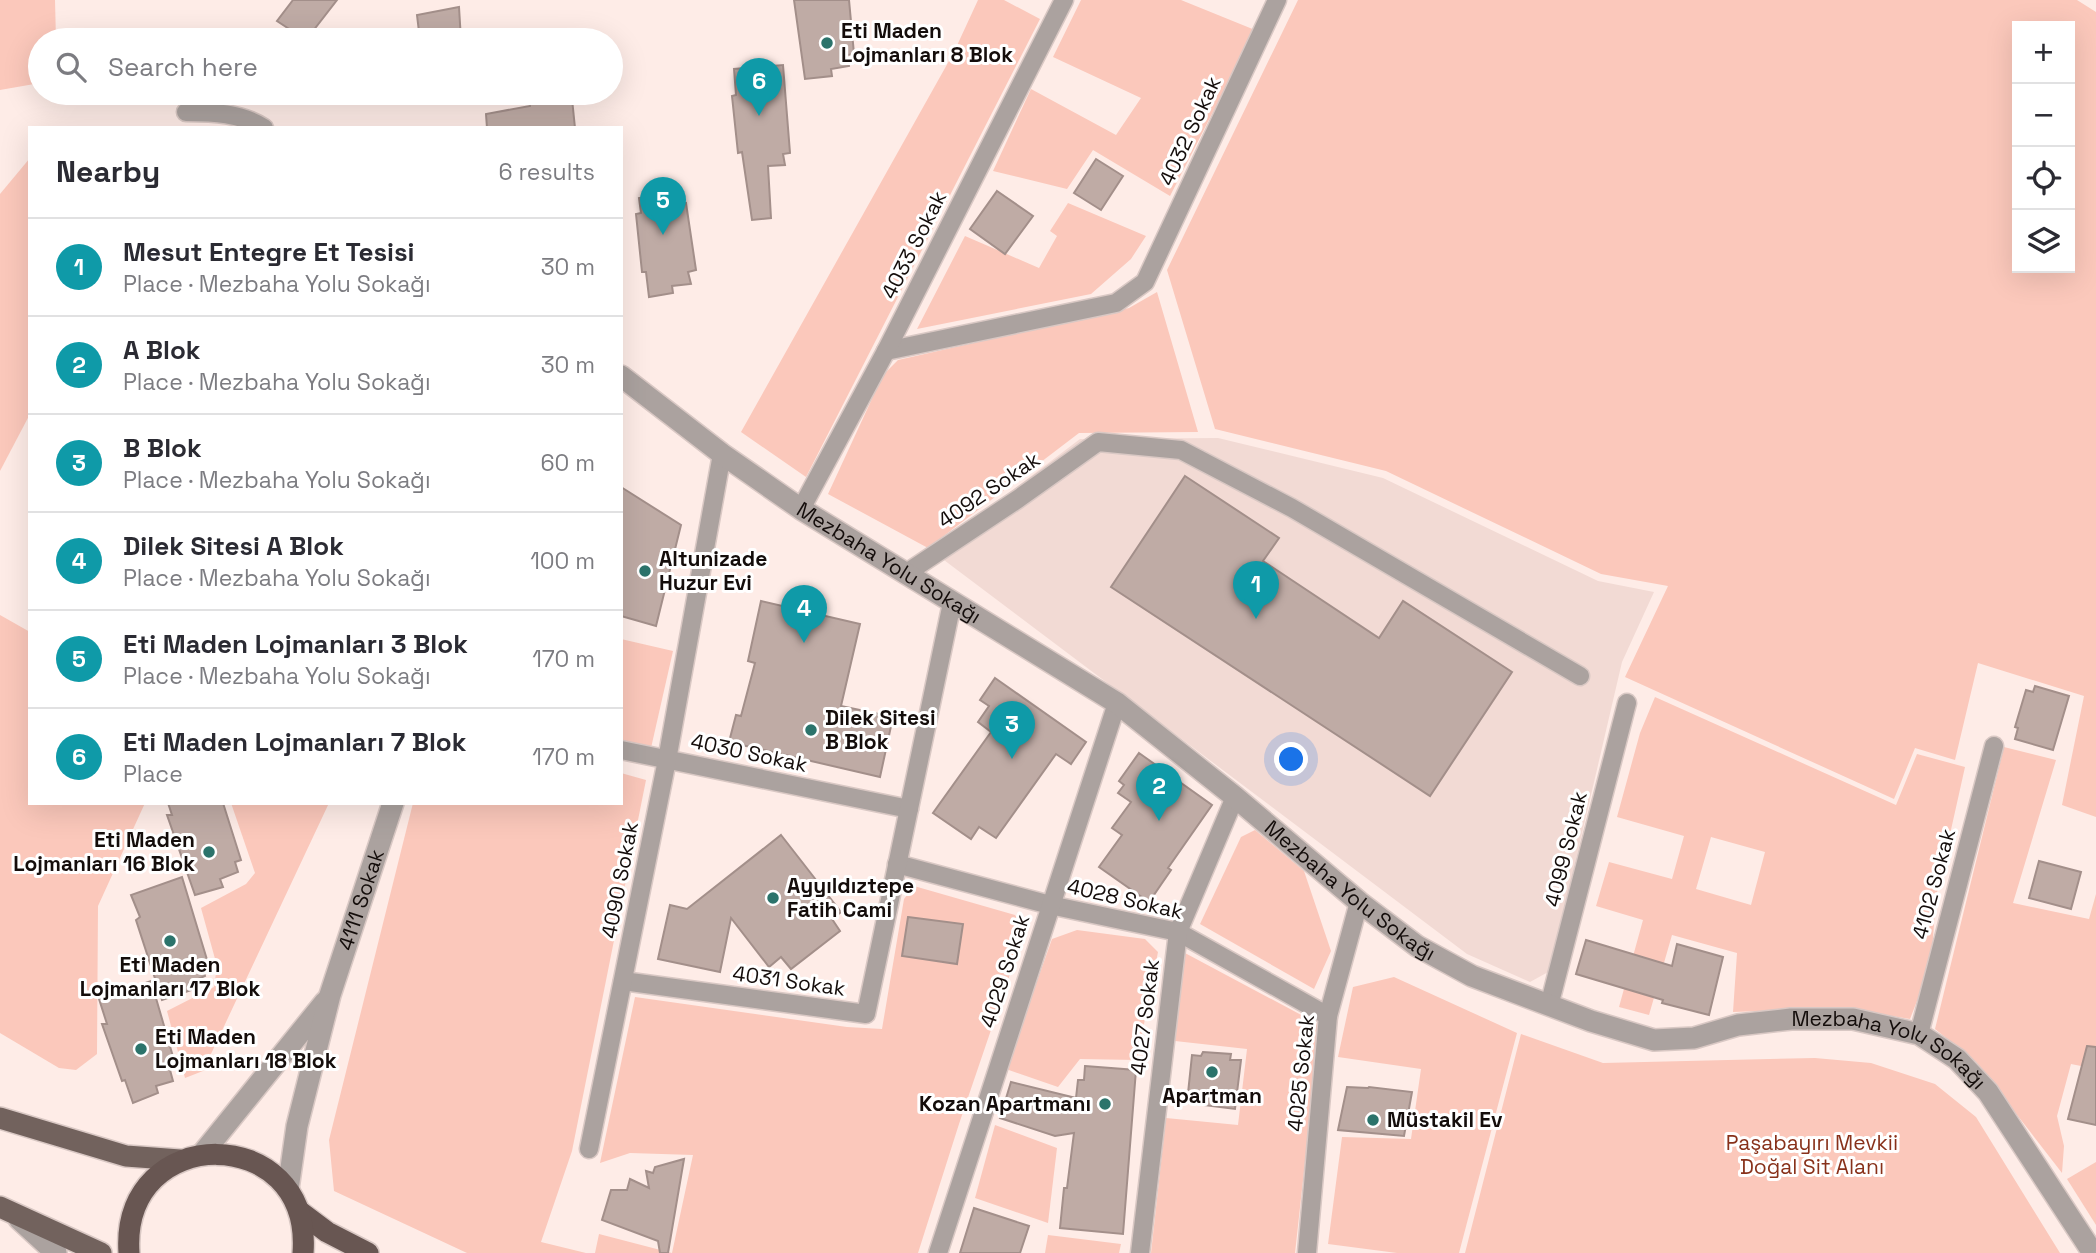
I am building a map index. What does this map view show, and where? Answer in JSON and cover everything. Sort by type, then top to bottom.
[{"type":"highway","points":[[129,1253],[129,1229],[134,1207],[145,1188],[161,1171],[180,1160],[203,1153],[228,1153],[251,1159],[271,1172],[288,1189],[299,1211],[303,1253]]},
{"type":"highway","points":[[299,1211],[327,1232],[368,1253]]},
{"type":"main road","points":[[0,1118],[126,1156],[180,1160]]},
{"type":"main road","points":[[6,1210],[100,1253]]},
{"type":"street","name":"Mezbaha Yolu Sokağı","points":[[623,378],[722,454],[801,509],[1117,703],[1235,797],[1359,902],[1417,946],[1472,976],[1591,1021],[1654,1040],[1695,1038],[1738,1025],[1791,1019],[1853,1019],[1919,1034],[1957,1059],[1988,1092],[2093,1253]]},
{"type":"street","name":"4111 Sokak","points":[[288,1189],[297,1126],[330,995],[392,805]]},
{"type":"street","name":"4111 Sokak","points":[[203,1153],[330,995]]},
{"type":"street","points":[[6,1210],[56,1253]]},
{"type":"lane","name":"4033 Sokak","points":[[801,509],[886,351],[1064,0]]},
{"type":"lane","name":"4032 Sokak","points":[[886,351],[1116,303],[1145,282],[1277,0]]},
{"type":"lane","points":[[186,112],[231,115],[261,126]]},
{"type":"lane","name":"4092 Sokak","points":[[905,574],[1098,442],[1181,450],[1292,508],[1580,676]]},
{"type":"lane","name":"4090 Sokak","points":[[589,1149],[667,760],[722,454]]},
{"type":"lane","name":"4031 Sokak","points":[[623,981],[866,1014],[952,603]]},
{"type":"lane","name":"4029 Sokak","points":[[938,1253],[1117,703]]},
{"type":"lane","name":"4099 Sokak","points":[[1549,1006],[1627,703]]},
{"type":"lane","name":"4102 Sokak","points":[[1919,1034],[1994,746]]},
{"type":"lane","name":"4030 Sokak","points":[[623,751],[909,809]]},
{"type":"lane","name":"4027 Sokak","points":[[1140,1253],[1178,933],[1235,797]]},
{"type":"lane","name":"4028 Sokak","points":[[897,864],[1050,905],[1178,933],[1328,1016]]},
{"type":"lane","name":"4025 Sokak","points":[[1307,1253],[1328,1016],[1359,902]]},
{"type":"shaded area","points":[[1218,438],[1383,478],[1598,581],[1654,592],[1622,662],[1550,971],[1530,982],[1467,954],[932,551],[1080,439]]},
{"type":"green space","points":[[0,0],[55,0],[56,28],[28,28],[28,85],[0,90]]},
{"type":"green space","points":[[978,0],[1004,0],[1040,19],[806,477],[741,432],[954,52]]},
{"type":"green space","points":[[1081,0],[1181,0],[1255,30],[1170,196],[1093,150],[1067,189],[993,171],[1031,89],[1116,135],[1141,98],[1053,57]]},
{"type":"green space","points":[[1298,0],[2077,0],[2096,12],[2096,817],[2062,805],[2084,696],[1978,663],[1955,760],[1915,748],[1894,799],[1625,677],[1668,586],[1601,574],[1386,471],[1215,429],[1167,270]]},
{"type":"green space","points":[[28,160],[28,418],[0,471],[0,194]]},
{"type":"green space","points":[[1068,203],[1146,236],[1131,259],[1091,294],[917,329],[965,236],[1039,268],[1057,236],[1050,231]]},
{"type":"green space","points":[[1157,292],[1198,432],[1079,433],[928,548],[828,494],[883,375],[898,360],[1129,308]]},
{"type":"green space","points":[[0,615],[28,631],[28,805],[144,805],[98,906],[97,1054],[76,1070],[59,1068],[0,1033]]},
{"type":"green space","points":[[623,639],[673,651],[651,748],[623,741]]},
{"type":"green space","points":[[1655,697],[1896,805],[1917,754],[1965,767],[1936,897],[1931,965],[1910,1019],[1843,1008],[1733,1012],[1737,953],[1672,935],[1649,1015],[1619,1007],[1643,920],[1596,906],[1609,862],[1672,879],[1684,836],[1617,817],[1640,733]],"holes":[[[1711,837],[1765,852],[1751,905],[1696,889]]]},
{"type":"green space","points":[[2004,747],[2056,760],[2013,903],[2089,919],[2096,894],[2096,1069],[2071,1064],[2057,1116],[2064,1146],[2062,1173],[1976,1062],[1935,1029]]},
{"type":"green space","points":[[623,774],[646,780],[572,1151],[541,1242],[586,1253],[467,1253],[334,1191],[329,1140],[413,805],[623,805]]},
{"type":"green space","points":[[232,805],[328,805],[203,1071],[185,1078],[167,1011],[214,987],[217,966],[201,908],[246,884],[255,873]]},
{"type":"green space","points":[[1255,830],[1304,871],[1331,951],[1314,989],[1200,924],[1241,837]]},
{"type":"green space","points":[[914,886],[1015,915],[1025,930],[918,1253],[672,1253],[693,1155],[630,1153],[600,1163],[635,997],[847,1027],[882,1029],[904,899]]},
{"type":"green space","points":[[1077,930],[1145,939],[1158,952],[1137,1060],[1080,1059],[1058,1087],[1006,1069],[1052,939]]},
{"type":"green space","points":[[1185,953],[1320,1025],[1295,1253],[1151,1253],[1166,1118],[1238,1125],[1247,1049],[1175,1041]]},
{"type":"green space","points":[[1394,977],[1517,1033],[1459,1253],[1397,1253],[1328,1244],[1342,1137],[1411,1139],[1421,1069],[1338,1057],[1353,987]]},
{"type":"green space","name":"Paşabayırı Mevkii Doğal Sit Alanı","points":[[1521,1034],[1603,1063],[1815,1058],[1871,1063],[1935,1084],[1976,1117],[2060,1253],[1465,1253]]},
{"type":"green space","points":[[995,1125],[1057,1148],[1048,1223],[975,1198]]},
{"type":"green space","points":[[2096,1162],[2096,1225],[2067,1179]]},
{"type":"green space","points":[[599,1234],[672,1253],[595,1253]]},
{"type":"green space","points":[[1048,1235],[1121,1244],[1119,1253],[1045,1253]]},
{"type":"building","points":[[293,0],[337,0],[315,28],[288,28],[277,21]]},
{"type":"building","name":"Eti Maden Lojmanları 8 Blok","points":[[794,0],[849,0],[854,54],[847,55],[849,66],[831,69],[832,76],[805,79]]},
{"type":"building","points":[[459,7],[460,28],[419,28],[417,15]]},
{"type":"building","points":[[783,65],[790,153],[783,154],[785,165],[768,166],[771,218],[752,220],[742,152],[738,153],[732,96],[736,95],[734,69]]},
{"type":"building","points":[[573,105],[575,126],[487,126],[486,114],[530,106]]},
{"type":"building","points":[[1096,159],[1123,176],[1101,210],[1074,193]]},
{"type":"building","points":[[681,191],[682,204],[686,203],[696,270],[688,272],[691,284],[672,286],[673,293],[649,297],[646,272],[642,272],[636,214],[641,213],[639,198]]},
{"type":"building","points":[[997,191],[1033,216],[1005,254],[970,229]]},
{"type":"building","points":[[1185,476],[1279,538],[1263,561],[1379,638],[1403,601],[1512,672],[1430,796],[1111,587]]},
{"type":"building","name":"Altunizade Huzur Evi","points":[[623,488],[681,525],[656,626],[623,617]]},
{"type":"building","points":[[761,601],[860,624],[841,706],[893,717],[880,777],[729,742],[736,715],[741,716],[755,663],[748,661]]},
{"type":"building","points":[[995,678],[1086,742],[1071,764],[1056,754],[996,838],[979,827],[971,839],[933,813],[991,732],[978,722],[989,706],[980,700]]},
{"type":"building","points":[[2035,686],[2069,696],[2053,750],[2015,739],[2018,728],[2015,727],[2026,690],[2033,692]]},
{"type":"building","points":[[1139,753],[1212,805],[1168,868],[1171,870],[1149,902],[1099,867],[1122,835],[1112,828],[1131,802],[1118,793],[1124,785],[1119,781]]},
{"type":"building","name":"Eti Maden Lojmanları 16 Blok","points":[[169,805],[224,805],[241,860],[235,862],[238,872],[220,879],[223,887],[195,895],[167,815],[172,815]]},
{"type":"building","name":"Ayyıldıztepe Fatih Cami","points":[[781,835],[841,912],[832,919],[840,931],[791,969],[781,957],[769,967],[731,918],[720,972],[658,959],[670,905],[687,909]]},
{"type":"building","points":[[2039,861],[2081,872],[2071,909],[2029,898]]},
{"type":"building","name":"Eti Maden Lojmanları 17 Blok","points":[[182,877],[208,963],[202,966],[205,976],[189,983],[191,990],[162,1000],[136,920],[140,917],[131,895]]},
{"type":"building","points":[[908,917],[963,924],[957,964],[902,956]]},
{"type":"building","points":[[1586,940],[1672,966],[1677,944],[1723,957],[1709,1015],[1662,1003],[1663,1000],[1576,974]]},
{"type":"building","name":"Eti Maden Lojmanları 18 Blok","points":[[151,981],[176,1067],[170,1070],[173,1081],[156,1086],[158,1093],[133,1103],[125,1080],[122,1081],[102,1024],[107,1024],[99,999]]},
{"type":"building","points":[[2087,1046],[2096,1047],[2096,1125],[2068,1119]]},
{"type":"building","name":"Apartman","points":[[1203,1052],[1231,1054],[1230,1060],[1241,1060],[1235,1109],[1187,1103],[1192,1055],[1201,1056]]},
{"type":"building","points":[[1085,1066],[1136,1070],[1123,1234],[1060,1228],[1074,1133],[1055,1136],[1000,1118],[1011,1082],[1076,1098],[1078,1080],[1084,1080]]},
{"type":"building","name":"Müstakil Ev","points":[[1347,1087],[1412,1092],[1404,1136],[1338,1130]]},
{"type":"building","points":[[684,1159],[668,1253],[660,1253],[658,1241],[602,1220],[611,1190],[627,1190],[630,1179],[649,1188],[646,1171],[653,1173],[655,1167]]},
{"type":"building","points":[[974,1208],[1029,1226],[1020,1253],[960,1253]]},
{"type":"place","name":"Eti Maden Lojmanları 8 Blok","points":[[827,43]]},
{"type":"place","name":"Eti Maden Lojmanları 7 Blok","points":[[759,116]]},
{"type":"place","name":"Eti Maden Lojmanları 3 Blok","points":[[663,235]]},
{"type":"place","name":"Altunizade Huzur Evi","points":[[645,571]]},
{"type":"place","name":"Mesut Entegre Et Tesisi","points":[[1256,619]]},
{"type":"place","name":"Dilek Sitesi A Blok","points":[[804,643]]},
{"type":"place","name":"Dilek Sitesi B Blok","points":[[811,730]]},
{"type":"place","name":"B Blok","points":[[1012,759]]},
{"type":"place","name":"A Blok","points":[[1159,821]]},
{"type":"place","name":"Eti Maden Lojmanları 16 Blok","points":[[209,852]]},
{"type":"place","name":"Ayyıldıztepe Fatih Cami","points":[[773,898]]},
{"type":"place","name":"Eti Maden Lojmanları 17 Blok","points":[[170,941]]},
{"type":"place","name":"Eti Maden Lojmanları 18 Blok","points":[[141,1049]]},
{"type":"place","name":"Apartman","points":[[1212,1072]]},
{"type":"place","name":"Kozan Apartmanı","points":[[1105,1104]]},
{"type":"place","name":"Müstakil Ev","points":[[1373,1120]]}]
